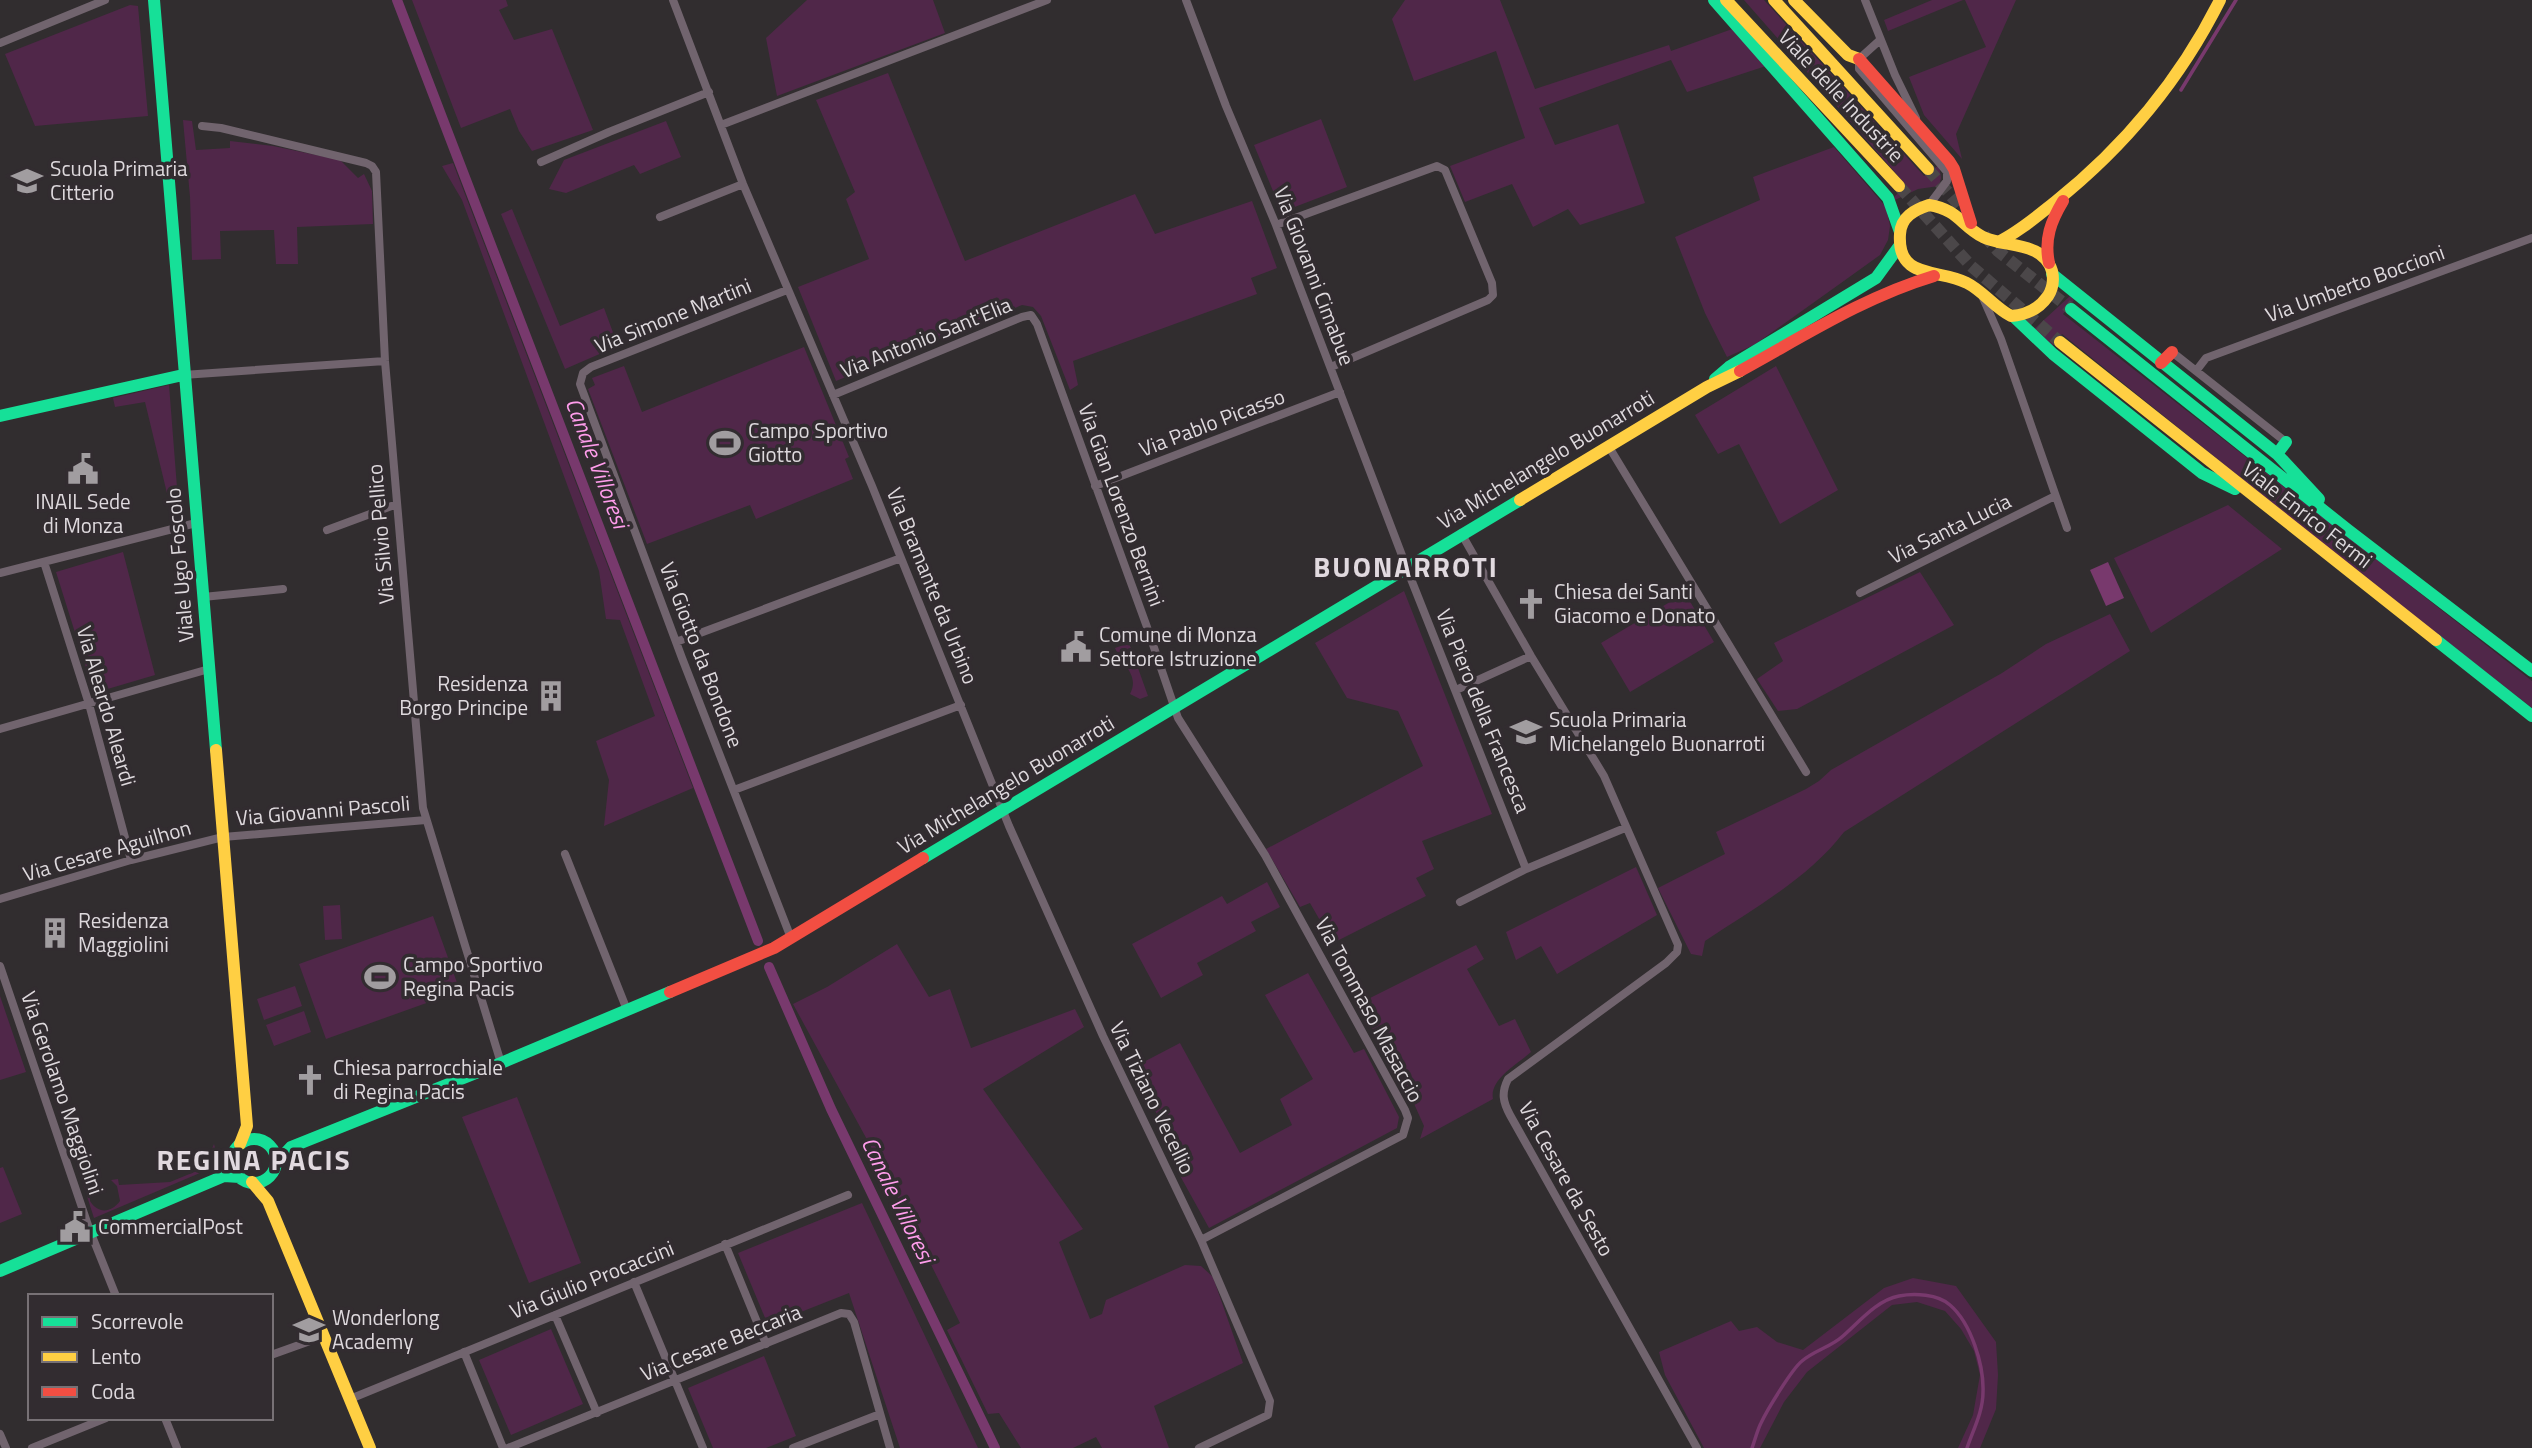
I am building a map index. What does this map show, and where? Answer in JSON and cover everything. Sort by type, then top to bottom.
[{"type":"street","points":[[0,43],[105,0]]},
{"type":"street","name":"Viale Ugo Foscolo","points":[[154,0],[247,1126],[240,1144]]},
{"type":"street","name":"Via Bramante da Urbino","points":[[673,0],[787,290],[834,395],[1002,810]]},
{"type":"street","points":[[722,125],[1047,0]]},
{"type":"street","name":"Via Giovanni Cimabue","points":[[1186,0],[1407,566]]},
{"type":"street","points":[[1714,0],[1888,198],[1909,264],[1934,276],[1961,279],[2011,316],[2053,354],[2202,473],[2257,500]]},
{"type":"street","name":"Viale delle Industrie","points":[[1726,0],[1899,187]]},
{"type":"street","name":"Viale delle Industrie","points":[[1774,0],[1928,169]]},
{"type":"street","name":"Viale delle Industrie","points":[[1794,0],[1848,55],[1859,59],[1921,127],[1954,169],[1974,231]]},
{"type":"street","points":[[1866,0],[1880,40],[1921,127]]},
{"type":"street","points":[[1998,242],[2021,231],[2066,195],[2131,132],[2178,75],[2209,25],[2220,0]]},
{"type":"street","points":[[1880,40],[1859,59],[1858,64],[1861,74],[1947,172],[1947,181],[1929,205]]},
{"type":"street","points":[[541,162],[709,92]]},
{"type":"street","name":"Via Silvio Pellico","points":[[202,126],[221,128],[372,166],[376,176],[385,361],[423,808],[501,1063]]},
{"type":"street","points":[[1276,225],[1437,166],[1445,170],[1492,283],[1493,295],[1488,300],[1331,367]]},
{"type":"street","points":[[660,217],[744,184]]},
{"type":"street","points":[[2001,339],[2001,326],[2011,316],[2029,312],[2044,302],[2051,289],[2051,269],[2046,248],[2047,230],[2066,195]]},
{"type":"street","points":[[1900,238],[1901,225],[1913,211],[1929,205],[1950,209],[1974,231],[1998,242],[2036,250],[2051,269],[2161,363],[2277,454],[2348,530]]},
{"type":"street","name":"Via Michelangelo Buonarroti","points":[[1707,387],[1729,368],[1876,278],[1900,238]]},
{"type":"street","name":"Via Umberto Boccioni","points":[[2196,371],[2206,358],[2532,238]]},
{"type":"street","name":"Via Michelangelo Buonarroti","points":[[264,1142],[281,1148],[290,1147],[765,953],[1707,387],[1734,376],[1816,327],[1916,281],[1934,276]]},
{"type":"street","name":"Via Simone Martini","points":[[580,384],[583,373],[591,367],[787,290]]},
{"type":"street","points":[[1980,292],[2001,339],[2067,528]]},
{"type":"street","name":"Viale Enrico Fermi","points":[[2071,309],[2348,530],[2532,671]]},
{"type":"street","name":"Via Antonio Sant'Elia","points":[[834,395],[1031,315]]},
{"type":"street","name":"Via Gian Lorenzo Bernini","points":[[1031,315],[1038,324],[1174,708]]},
{"type":"street","name":"Viale Enrico Fermi","points":[[2060,342],[2532,716]]},
{"type":"street","points":[[2161,363],[2172,352],[2286,442],[2277,454]]},
{"type":"street","points":[[0,416],[183,375],[385,361]]},
{"type":"street","name":"Via Giotto da Bondone","points":[[580,384],[676,642],[791,938]]},
{"type":"street","name":"Via Pablo Picasso","points":[[1095,486],[1340,393]]},
{"type":"street","points":[[1609,447],[1806,772]]},
{"type":"street","name":"Via Santa Lucia","points":[[1860,593],[2055,496]]},
{"type":"street","points":[[327,530],[397,504]]},
{"type":"street","points":[[0,573],[196,523]]},
{"type":"street","points":[[1460,902],[1526,869],[1625,828],[1596,761],[1531,656],[1461,533]]},
{"type":"street","points":[[676,642],[901,558]]},
{"type":"street","name":"Via Aleardo Aleardi","points":[[44,562],[89,704],[131,860]]},
{"type":"street","name":"Via Piero della Francesca","points":[[1407,566],[1526,869]]},
{"type":"street","points":[[202,597],[283,589]]},
{"type":"street","points":[[1456,690],[1531,656]]},
{"type":"street","points":[[0,729],[209,669]]},
{"type":"street","points":[[734,790],[961,705]]},
{"type":"street","name":"Via Tommaso Masaccio","points":[[1174,708],[1265,855],[1384,1069],[1408,1118],[1403,1135],[1201,1240]]},
{"type":"street","name":"Via Tiziano Vecellio","points":[[1002,810],[1102,1036],[1201,1240],[1270,1401],[1268,1415],[1199,1448]]},
{"type":"street","name":"Via Giovanni Pascoli","points":[[223,837],[426,820]]},
{"type":"street","name":"Via Cesare da Sesto","points":[[1625,828],[1678,945],[1677,952],[1666,963],[1508,1079],[1503,1095],[1510,1115],[1697,1448]]},
{"type":"street","name":"Via Cesare Aguilhon","points":[[0,899],[131,860],[223,837]]},
{"type":"street","points":[[565,854],[627,1010]]},
{"type":"street","name":"Via Gerolamo Maggiolini","points":[[0,966],[90,1231],[115,1294]]},
{"type":"street","points":[[247,1126],[274,1151],[276,1163],[269,1177],[268,1201]]},
{"type":"street","points":[[224,1176],[240,1144],[249,1139],[264,1142]]},
{"type":"street","name":"Via Michelangelo Buonarroti","points":[[276,1163],[290,1147]]},
{"type":"street","points":[[232,1162],[235,1171],[268,1201],[370,1448]]},
{"type":"street","points":[[0,1271],[224,1176],[259,1182],[269,1177]]},
{"type":"street","name":"Via Giulio Procaccini","points":[[350,1399],[848,1195]]},
{"type":"street","points":[[725,1244],[766,1344]]},
{"type":"street","points":[[634,1282],[703,1448]]},
{"type":"street","name":"Via Cesare Beccaria","points":[[506,1448],[841,1313],[849,1314],[855,1322],[880,1414]]},
{"type":"street","points":[[555,1315],[597,1413]]},
{"type":"street","points":[[273,1354],[324,1336]]},
{"type":"street","points":[[464,1352],[506,1448]]},
{"type":"street","points":[[793,1448],[880,1414],[890,1448]]},
{"type":"street","points":[[32,1448],[101,1420]]},
{"type":"street","points":[[166,1420],[177,1448]]},
{"type":"street","points":[[0,1434],[6,1448]]},
{"type":"shaded area","points":[[412,0],[506,0],[508,6],[499,10],[514,40],[552,29],[593,130],[532,151],[519,131],[510,109],[461,128]]},
{"type":"shaded area","points":[[807,0],[933,0],[945,33],[777,96],[766,38]]},
{"type":"shaded area","points":[[1405,0],[1500,0],[1535,89],[1669,45],[1671,51],[1735,28],[1766,66],[1687,92],[1671,60],[1539,108],[1555,145],[1618,124],[1645,203],[1580,225],[1568,209],[1533,227],[1512,184],[1465,202],[1450,166],[1525,138],[1496,51],[1414,81],[1392,19]]},
{"type":"shaded area","points":[[1744,0],[1764,0],[1924,176],[1939,165],[1939,186],[1918,189],[1895,200],[1893,198],[1906,185]]},
{"type":"shaded area","points":[[1932,0],[1963,0],[1888,31],[1884,20]]},
{"type":"shaded area","points":[[1965,0],[2016,0],[1956,134],[1962,159],[1924,115],[1909,77],[1986,47]]},
{"type":"shaded area","points":[[130,5],[138,6],[148,116],[35,126],[5,54]]},
{"type":"shaded area","points":[[888,73],[965,261],[1135,194],[1155,234],[1252,201],[1277,268],[1251,278],[1257,294],[1073,361],[1078,385],[1070,390],[1041,316],[1033,307],[1022,305],[836,381],[798,287],[869,259],[846,199],[855,192],[816,100]]},
{"type":"shaded area","points":[[1321,119],[1347,187],[1292,208],[1280,208],[1254,145]]},
{"type":"shaded area","points":[[183,120],[192,121],[196,150],[230,148],[230,141],[273,146],[340,160],[358,178],[364,174],[372,191],[373,224],[297,227],[298,264],[276,264],[274,230],[220,231],[221,259],[192,260]]},
{"type":"shaded area","points":[[666,121],[681,157],[640,174],[634,165],[566,193],[549,189],[564,160]]},
{"type":"shaded area","points":[[1834,147],[1886,207],[1890,226],[1888,240],[1880,255],[1754,345],[1727,357],[1705,313],[1675,237],[1760,200],[1753,177]]},
{"type":"shaded area","points":[[453,163],[693,788],[604,826],[609,780],[596,741],[655,716],[620,620],[606,619],[599,571],[462,200],[442,166]]},
{"type":"shaded area","points":[[512,209],[560,326],[604,308],[618,346],[565,369],[501,214]]},
{"type":"shaded area","points":[[2070,296],[2074,300],[2063,314],[2532,681],[2532,708],[2062,334],[2050,349],[2034,329]]},
{"type":"shaded area","name":"Campo Sportivo Giotto","points":[[804,347],[849,457],[845,459],[853,479],[756,519],[750,505],[647,544],[588,389],[595,385],[592,378],[624,366],[642,412]]},
{"type":"shaded area","points":[[1776,366],[1838,490],[1780,524],[1739,444],[1718,454],[1695,415]]},
{"type":"shaded area","points":[[169,385],[179,513],[172,514],[145,402],[115,407],[113,398]]},
{"type":"shaded area","points":[[2228,505],[2282,549],[2151,633],[2114,558]]},
{"type":"shaded area","points":[[123,552],[155,675],[94,693],[56,572]]},
{"type":"shaded area","points":[[2108,562],[2124,598],[2106,606],[2090,570]]},
{"type":"shaded area","points":[[1920,572],[1954,625],[1797,709],[1778,711],[1757,679],[1783,661],[1774,643]]},
{"type":"shaded area","points":[[1404,591],[1492,814],[1422,841],[1434,869],[1416,878],[1426,896],[1333,943],[1310,903],[1300,907],[1266,849],[1423,766],[1398,711],[1347,698],[1315,643]]},
{"type":"shaded area","points":[[1685,593],[1714,642],[1630,692],[1601,643]]},
{"type":"shaded area","points":[[2110,614],[2130,651],[1844,832],[1830,849],[1797,878],[1705,941],[1702,956],[1691,954],[1658,888],[1725,854],[1716,832],[1806,789],[1831,770],[2002,673],[2046,644]]},
{"type":"shaded area","points":[[1129,643],[1148,696],[1140,699],[1130,694],[1133,681],[1115,648]]},
{"type":"shaded area","points":[[1636,867],[1657,915],[1557,974],[1541,946],[1516,960],[1506,932]]},
{"type":"shaded area","points":[[1267,882],[1280,907],[1251,922],[1256,931],[1197,963],[1203,975],[1161,998],[1132,944],[1222,896],[1227,904]]},
{"type":"shaded area","points":[[340,905],[342,939],[325,940],[323,906]]},
{"type":"shaded area","name":"Campo Sportivo Regina Pacis","points":[[433,916],[460,991],[326,1039],[299,964]]},
{"type":"shaded area","points":[[897,944],[929,997],[950,989],[971,1048],[1075,1009],[1084,1027],[983,1089],[1083,1229],[1059,1242],[1090,1319],[1102,1314],[1106,1300],[1185,1265],[1201,1266],[1213,1277],[1243,1363],[1154,1406],[1169,1448],[1102,1448],[1096,1437],[1073,1448],[1021,1448],[999,1413],[988,1414],[947,1330],[960,1323],[888,1178],[793,1004],[827,987]]},
{"type":"shaded area","points":[[1476,945],[1484,959],[1467,969],[1499,1026],[1515,1019],[1531,1052],[1495,1085],[1493,1099],[1420,1139],[1424,1126],[1407,1088],[1358,1004]]},
{"type":"shaded area","points":[[1308,973],[1354,1053],[1364,1049],[1399,1117],[1397,1128],[1209,1228],[1173,1163],[1179,1160],[1134,1067],[1180,1043],[1240,1153],[1292,1125],[1280,1099],[1313,1079],[1265,995]]},
{"type":"shaded area","points":[[295,986],[302,1006],[264,1020],[257,999]]},
{"type":"shaded area","points":[[0,996],[26,1072],[0,1080]]},
{"type":"shaded area","points":[[304,1011],[311,1032],[274,1046],[266,1025]]},
{"type":"shaded area","points":[[517,1097],[581,1263],[529,1283],[462,1117]]},
{"type":"shaded area","points":[[214,1144],[219,1162],[214,1167],[94,1218],[82,1181],[96,1180],[90,1188],[90,1201],[101,1210],[109,1210],[120,1201],[117,1186],[111,1180],[118,1179],[119,1185],[170,1182],[204,1168]]},
{"type":"shaded area","points":[[3,1167],[22,1214],[0,1223],[0,1168]]},
{"type":"shaded area","points":[[862,1203],[978,1448],[900,1448],[849,1293],[768,1325],[738,1253]]},
{"type":"shaded area","points":[[1913,1278],[1956,1286],[1996,1342],[1996,1409],[1980,1448],[1958,1448],[1973,1415],[1980,1375],[1974,1351],[1961,1329],[1945,1311],[1917,1302],[1892,1305],[1807,1372],[1784,1402],[1760,1448],[1704,1448],[1665,1375],[1659,1352],[1731,1321],[1739,1331],[1757,1327],[1777,1342],[1803,1350],[1884,1288]]},
{"type":"shaded area","points":[[551,1329],[583,1404],[511,1435],[479,1360]]},
{"type":"shaded area","points":[[764,1356],[796,1436],[766,1448],[713,1448],[688,1388]]},
{"type":"waterway","name":"Canale Villoresi","points":[[397,0],[758,941]]},
{"type":"waterway","points":[[2181,90],[2236,0]]},
{"type":"waterway","name":"Canale Villoresi","points":[[769,967],[831,1109],[995,1448]]},
{"type":"waterway","points":[[1752,1448],[1769,1409],[1802,1361],[1838,1340],[1883,1302],[1912,1295],[1926,1295],[1945,1301],[1964,1322],[1975,1345],[1983,1381],[1983,1399],[1967,1448]]},
{"type":"tunnel","points":[[1928,169],[1970,218]]},
{"type":"tunnel","points":[[1899,186],[1971,266],[2060,342]]},
{"type":"tunnel","points":[[1984,235],[1998,251],[2071,309]]},
{"type":"traffic: fast","points":[[154,0],[216,750]]},
{"type":"traffic: fast","points":[[1714,0],[1888,198],[1900,232]]},
{"type":"traffic: fast","points":[[1715,379],[1729,367],[1876,278],[1900,245]]},
{"type":"traffic: fast","points":[[2052,274],[2277,454],[2319,499]]},
{"type":"traffic: fast","points":[[2071,309],[2348,530],[2532,671]]},
{"type":"traffic: fast","points":[[2013,316],[2053,354],[2202,473],[2235,489]]},
{"type":"traffic: fast","points":[[0,416],[183,375]]},
{"type":"traffic: fast","points":[[2277,454],[2286,442]]},
{"type":"traffic: fast","points":[[923,858],[1520,500]]},
{"type":"traffic: fast","points":[[2436,640],[2532,716]]},
{"type":"traffic: fast","points":[[276,1163],[291,1147],[670,992]]},
{"type":"traffic: fast","points":[[254,1139],[269,1146],[276,1161],[269,1176],[254,1183],[239,1176],[232,1161],[239,1146],[254,1139]]},
{"type":"traffic: fast","points":[[0,1271],[224,1176],[240,1177]]},
{"type":"traffic: slow","points":[[1726,0],[1899,186]]},
{"type":"traffic: slow","points":[[1774,0],[1928,169]]},
{"type":"traffic: slow","points":[[1794,0],[1848,55],[1859,59]]},
{"type":"traffic: slow","points":[[1998,242],[2021,229],[2081,181],[2127,135],[2169,84],[2220,0]]},
{"type":"traffic: slow","points":[[1929,205],[1947,210],[1983,237],[2023,247],[2041,255],[2052,271],[2053,284],[2048,296],[2031,310],[2011,316],[1967,283],[1912,266],[1901,249],[1901,228],[1909,215],[1929,205]]},
{"type":"traffic: slow","points":[[2060,342],[2436,640]]},
{"type":"traffic: slow","points":[[1520,500],[1707,387],[1740,371]]},
{"type":"traffic: slow","points":[[216,750],[247,1126],[240,1144]]},
{"type":"traffic: slow","points":[[252,1182],[268,1201],[370,1448]]},
{"type":"traffic: jam","points":[[1859,59],[1949,161],[1971,223]]},
{"type":"traffic: jam","points":[[2049,263],[2047,246],[2050,230],[2063,201]]},
{"type":"traffic: jam","points":[[1740,371],[1859,306],[1934,276]]},
{"type":"traffic: jam","points":[[2161,363],[2172,352]]},
{"type":"traffic: jam","points":[[670,992],[774,948],[923,858]]},
{"type":"place","name":"Scuola Primaria Citterio","points":[[27,181]]},
{"type":"place","name":"Campo Sportivo Giotto","points":[[725,443]]},
{"type":"place","name":"INAIL Sede di Monza","points":[[83,469]]},
{"type":"place","name":"Chiesa dei Santi Giacomo e Donato","points":[[1531,604]]},
{"type":"place","name":"Comune di Monza Settore Istruzione","points":[[1076,647]]},
{"type":"place","name":"Residenza Borgo Principe","points":[[551,696]]},
{"type":"place","name":"Scuola Primaria Michelangelo Buonarroti","points":[[1526,732]]},
{"type":"place","name":"Residenza Maggiolini","points":[[55,933]]},
{"type":"place","name":"Campo Sportivo Regina Pacis","points":[[380,977]]},
{"type":"place","name":"Chiesa parrocchiale di Regina Pacis","points":[[310,1080]]},
{"type":"place","name":"CommercialPost","points":[[75,1227]]},
{"type":"place","name":"Wonderlong Academy","points":[[309,1330]]},
{"type":"district","name":"BUONARROTI","points":[[1406,567]]},
{"type":"district","name":"REGINA PACIS","points":[[254,1160]]}]
